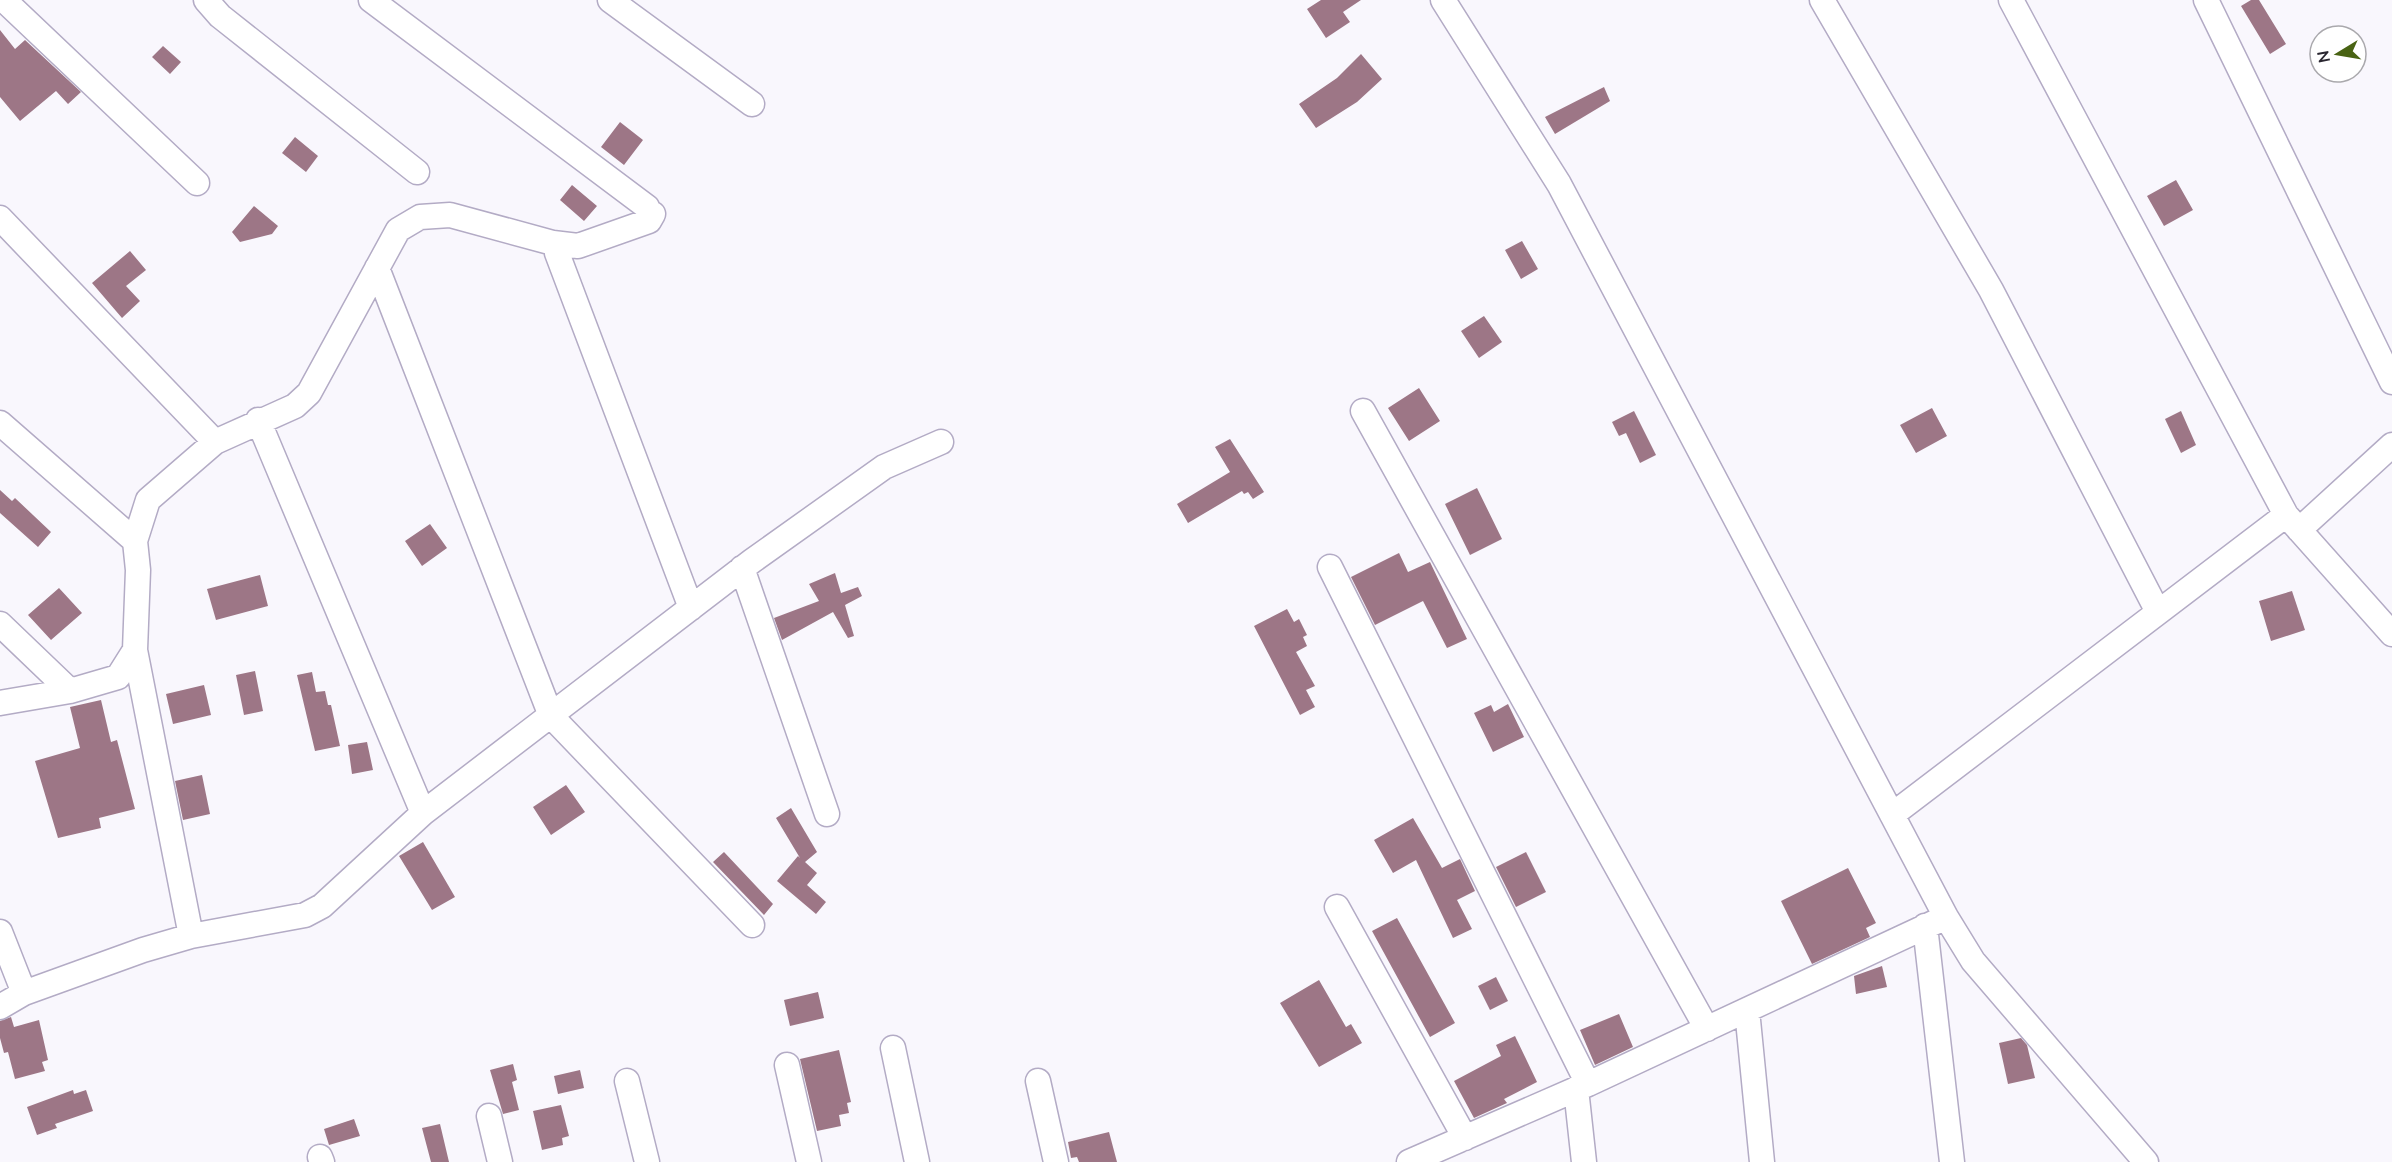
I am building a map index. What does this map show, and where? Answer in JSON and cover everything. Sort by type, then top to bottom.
[{"type":"street","points":[[4,0],[197,183]]},
{"type":"street","points":[[206,0],[220,16],[417,172]]},
{"type":"street","points":[[191,936],[135,650],[138,570],[135,541],[148,500],[215,442],[258,420],[295,406],[309,393],[398,230],[420,217],[450,215],[553,243],[578,246],[649,221],[650,210],[371,0]]},
{"type":"street","points":[[610,0],[752,104]]},
{"type":"street","points":[[1443,0],[1559,184],[1892,815],[1936,922],[1952,1162]]},
{"type":"street","points":[[1822,0],[1991,290],[2158,612]]},
{"type":"street","points":[[2011,0],[2292,522],[2392,634]]},
{"type":"street","points":[[2205,0],[2392,382]]},
{"type":"street","points":[[0,218],[215,442]]},
{"type":"street","points":[[557,253],[691,608]]},
{"type":"street","points":[[377,268],[551,716],[752,925]]},
{"type":"street","points":[[1363,411],[1707,1029]]},
{"type":"street","points":[[258,420],[423,813]]},
{"type":"street","points":[[0,423],[135,541]]},
{"type":"street","points":[[0,1007],[24,993],[143,950],[191,936],[305,915],[322,906],[423,813],[742,568],[884,467],[941,442]]},
{"type":"street","points":[[1892,815],[2158,612],[2292,522],[2392,445]]},
{"type":"street","points":[[1329,567],[1582,1087],[1584,1162]]},
{"type":"street","points":[[742,568],[827,814]]},
{"type":"street","points":[[0,624],[70,691]]},
{"type":"street","points":[[0,703],[70,691],[118,676],[135,650]]},
{"type":"street","points":[[1337,907],[1465,1138]]},
{"type":"street","points":[[1409,1162],[1582,1087],[1936,922]]},
{"type":"street","points":[[1936,922],[1973,961],[2146,1162]]},
{"type":"street","points":[[0,932],[24,993]]},
{"type":"street","points":[[1747,1010],[1762,1162]]},
{"type":"street","points":[[893,1048],[917,1162]]},
{"type":"street","points":[[787,1065],[809,1162]]},
{"type":"street","points":[[627,1081],[647,1162]]},
{"type":"street","points":[[1038,1081],[1056,1162]]},
{"type":"street","points":[[489,1116],[500,1162]]},
{"type":"building","points":[[1321,0],[1361,0],[1343,12],[1350,22],[1326,38],[1307,9]]},
{"type":"building","points":[[2251,0],[2259,0],[2286,44],[2270,54],[2241,6]]},
{"type":"building","points":[[0,30],[15,49],[25,40],[81,92],[68,104],[56,91],[20,121],[0,97]]},
{"type":"building","points":[[163,46],[181,62],[170,74],[152,57]]},
{"type":"building","points":[[1361,54],[1382,79],[1357,102],[1316,128],[1299,104],[1337,78]]},
{"type":"building","points":[[1604,87],[1610,101],[1555,134],[1545,117]]},
{"type":"building","points":[[620,122],[643,140],[624,165],[601,147]]},
{"type":"building","points":[[295,137],[318,156],[306,172],[282,153]]},
{"type":"building","points":[[2176,180],[2193,210],[2164,226],[2147,196]]},
{"type":"building","points":[[572,185],[597,206],[584,221],[560,200]]},
{"type":"building","points":[[254,206],[278,226],[272,234],[240,242],[232,232]]},
{"type":"building","points":[[1522,241],[1538,269],[1521,279],[1505,250]]},
{"type":"building","points":[[130,251],[146,270],[126,286],[140,301],[122,318],[92,283]]},
{"type":"building","points":[[1484,316],[1502,342],[1479,358],[1461,331]]},
{"type":"building","points":[[1419,388],[1440,421],[1409,441],[1388,408]]},
{"type":"building","points":[[1932,408],[1947,436],[1916,453],[1900,425]]},
{"type":"building","points":[[1634,411],[1656,455],[1640,463],[1626,433],[1619,436],[1612,422]]},
{"type":"building","points":[[2181,411],[2196,445],[2181,453],[2165,419]]},
{"type":"building","points":[[1230,439],[1264,492],[1253,499],[1248,492],[1244,494],[1242,491],[1188,523],[1177,504],[1230,472],[1215,447]]},
{"type":"building","points":[[1477,488],[1502,539],[1470,555],[1445,504]]},
{"type":"building","points":[[0,490],[12,501],[15,498],[51,532],[38,547],[0,513]]},
{"type":"building","points":[[430,524],[447,548],[422,566],[405,541]]},
{"type":"building","points":[[1399,553],[1408,572],[1430,562],[1467,639],[1447,648],[1423,601],[1375,625],[1351,577]]},
{"type":"building","points":[[835,573],[841,593],[858,587],[862,596],[845,605],[854,636],[848,638],[833,612],[782,640],[774,618],[819,601],[809,584]]},
{"type":"building","points":[[260,575],[268,606],[216,620],[207,589]]},
{"type":"building","points":[[59,588],[82,613],[51,640],[28,615]]},
{"type":"building","points":[[2292,591],[2305,630],[2271,641],[2259,601]]},
{"type":"building","points":[[1287,609],[1294,622],[1299,619],[1307,635],[1303,637],[1307,646],[1296,652],[1315,686],[1306,690],[1315,707],[1300,715],[1254,626]]},
{"type":"building","points":[[255,671],[263,711],[244,715],[236,675]]},
{"type":"building","points":[[312,672],[316,692],[325,691],[328,705],[331,705],[340,746],[315,751],[297,675]]},
{"type":"building","points":[[204,685],[211,715],[173,724],[166,694]]},
{"type":"building","points":[[101,700],[111,742],[117,740],[135,809],[99,818],[101,828],[58,838],[35,761],[80,748],[70,707]]},
{"type":"building","points":[[1508,704],[1524,737],[1493,752],[1474,713],[1491,705],[1494,712]]},
{"type":"building","points":[[367,742],[373,770],[352,774],[348,745]]},
{"type":"building","points":[[202,775],[210,814],[183,820],[175,781]]},
{"type":"building","points":[[566,785],[585,812],[551,835],[533,807]]},
{"type":"building","points":[[791,808],[817,852],[805,862],[817,873],[807,885],[826,902],[816,914],[777,881],[798,856],[800,858],[776,818]]},
{"type":"building","points":[[1413,818],[1442,868],[1460,859],[1475,891],[1457,900],[1472,929],[1453,938],[1416,860],[1393,873],[1374,840]]},
{"type":"building","points":[[423,842],[455,897],[432,910],[399,856]]},
{"type":"building","points":[[724,852],[773,904],[764,915],[713,862]]},
{"type":"building","points":[[1526,852],[1546,892],[1516,907],[1496,867]]},
{"type":"building","points":[[1848,868],[1876,923],[1866,928],[1870,937],[1812,964],[1781,901]]},
{"type":"building","points":[[1397,918],[1455,1023],[1430,1037],[1372,931]]},
{"type":"building","points":[[1882,966],[1887,987],[1856,994],[1854,976]]},
{"type":"building","points":[[1496,977],[1508,1001],[1490,1010],[1478,986]]},
{"type":"building","points":[[1319,980],[1346,1027],[1351,1024],[1362,1043],[1319,1067],[1280,1003]]},
{"type":"building","points":[[818,992],[824,1018],[790,1026],[784,1000]]},
{"type":"building","points":[[1619,1014],[1633,1047],[1595,1065],[1580,1030]]},
{"type":"building","points":[[11,1017],[14,1027],[39,1020],[48,1060],[42,1062],[45,1071],[15,1079],[8,1052],[4,1053],[0,1038],[0,1021]]},
{"type":"building","points":[[1515,1036],[1537,1082],[1504,1099],[1507,1103],[1474,1118],[1454,1081],[1501,1056],[1496,1045]]},
{"type":"building","points":[[2021,1038],[2027,1045],[2035,1078],[2008,1084],[1999,1043]]},
{"type":"building","points":[[839,1050],[851,1102],[847,1103],[849,1113],[839,1115],[841,1126],[817,1131],[800,1059]]},
{"type":"building","points":[[513,1064],[517,1080],[512,1082],[519,1110],[503,1114],[490,1070]]},
{"type":"building","points":[[580,1070],[584,1088],[558,1094],[554,1076]]},
{"type":"building","points":[[73,1090],[74,1094],[86,1090],[93,1111],[55,1124],[57,1128],[37,1135],[27,1107]]},
{"type":"building","points":[[561,1105],[569,1136],[562,1138],[563,1145],[542,1150],[533,1111]]},
{"type":"building","points":[[354,1119],[360,1136],[329,1145],[324,1129]]},
{"type":"building","points":[[440,1124],[449,1162],[431,1162],[422,1128]]},
{"type":"building","points":[[1109,1132],[1117,1162],[1079,1162],[1077,1157],[1071,1158],[1068,1142]]}]
